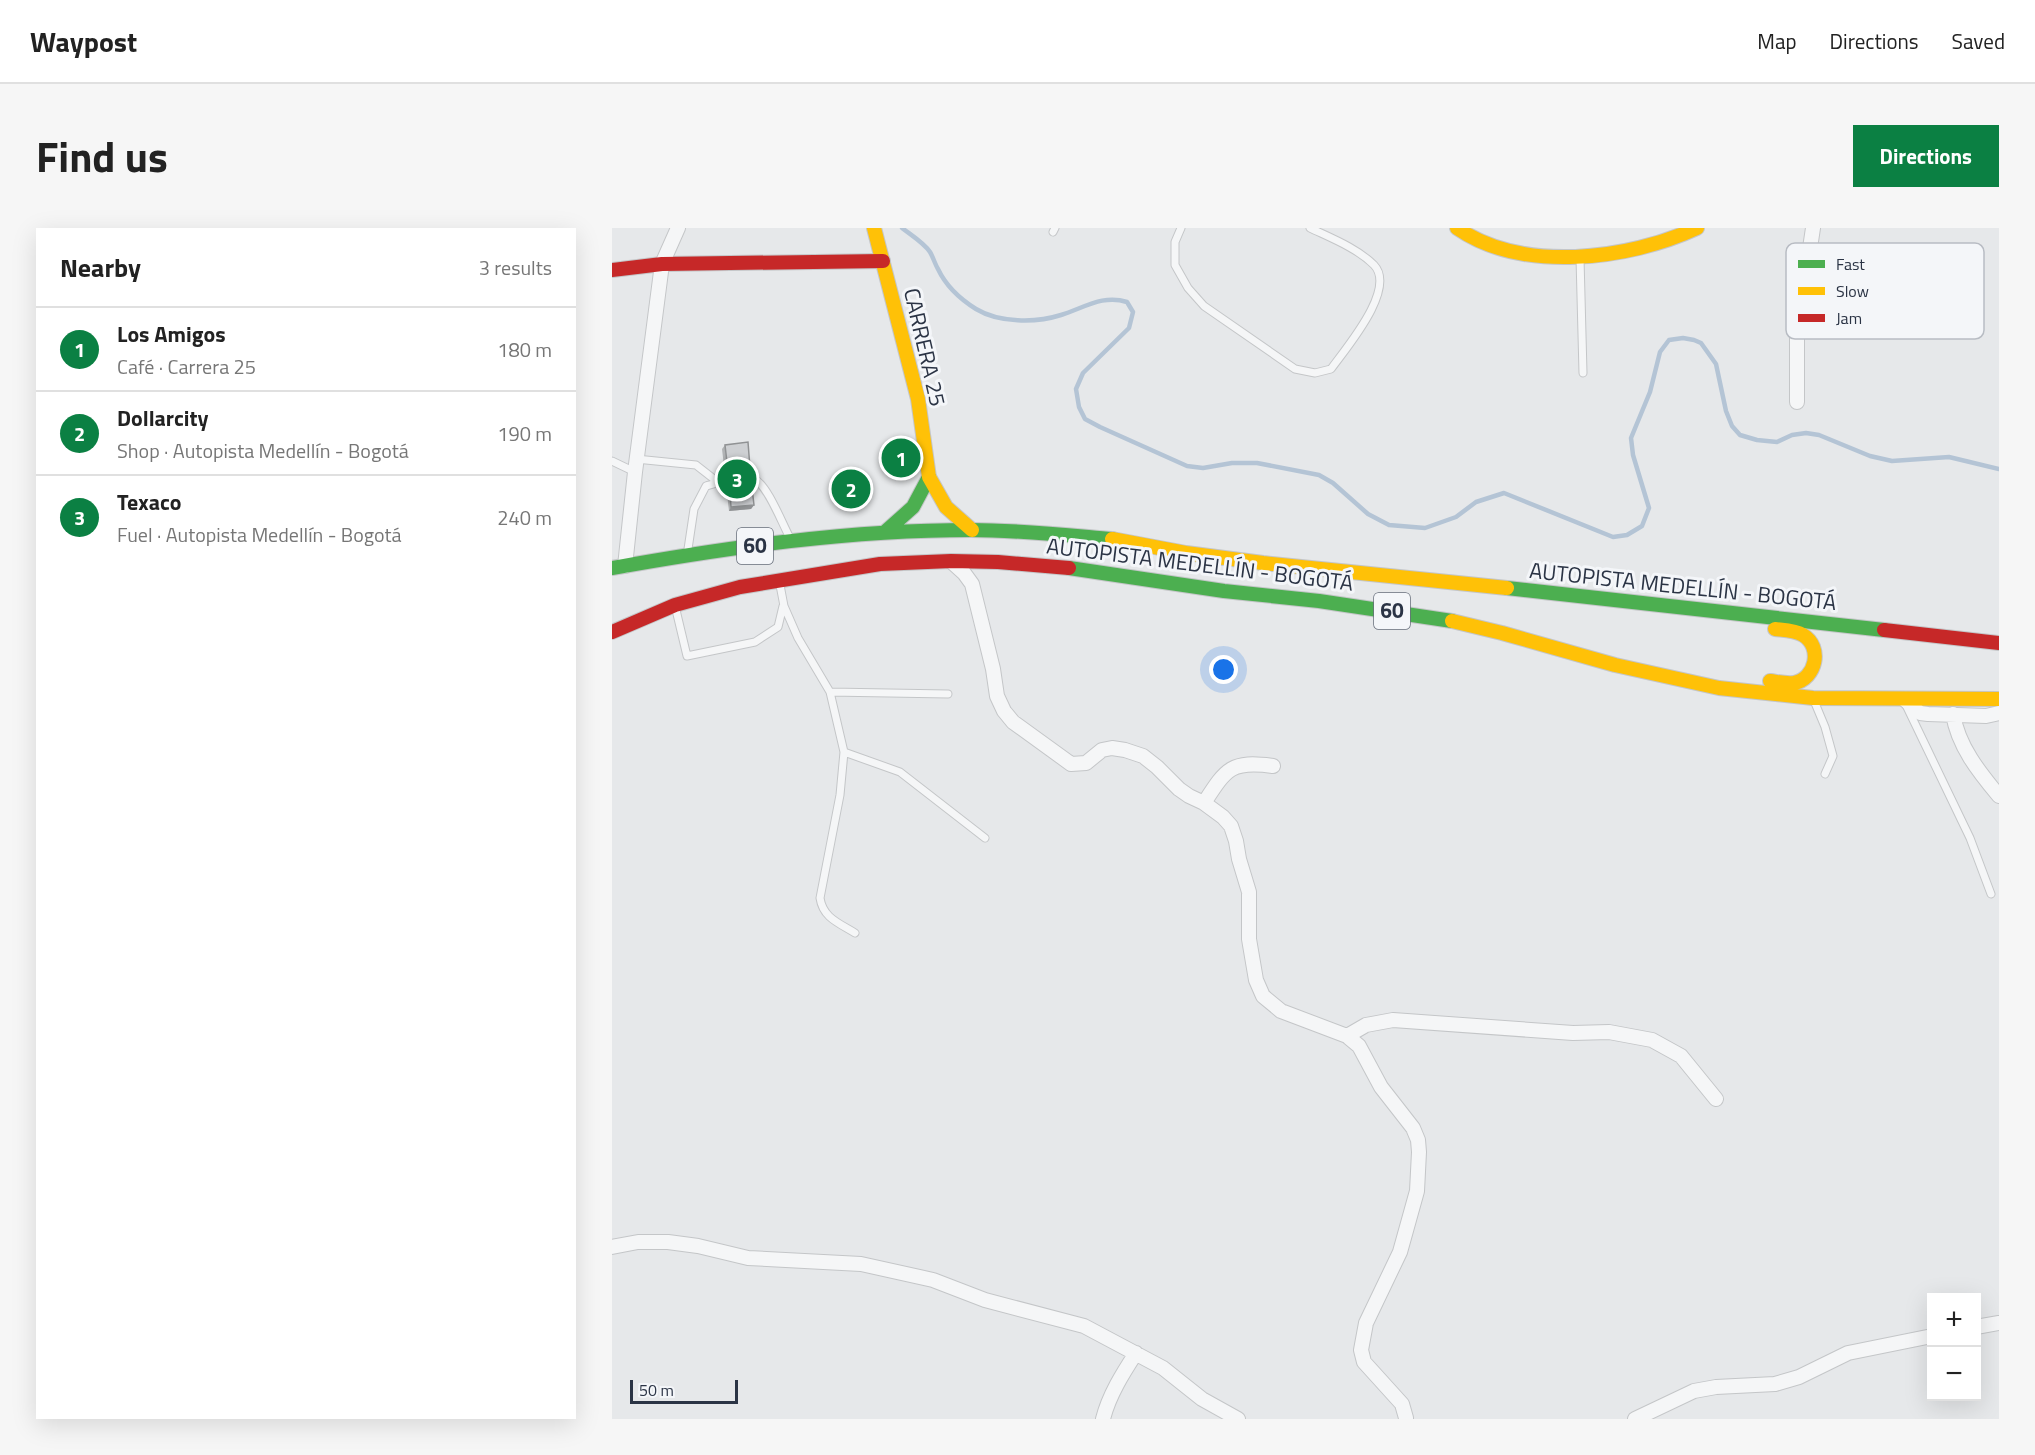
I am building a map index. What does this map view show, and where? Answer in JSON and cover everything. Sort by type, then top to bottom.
[{"type":"main road","name":"CARRERA 25","points":[[874,228],[918,399],[930,477],[946,507],[972,530]]},
{"type":"main road","points":[[1457,228],[1488,246],[1533,256],[1580,255],[1646,248],[1668,242],[1697,228]]},
{"type":"main road","points":[[612,270],[662,264],[884,261]]},
{"type":"main road","points":[[885,532],[913,507],[930,477]]},
{"type":"main road","name":"AUTOPISTA MEDELLÍN - BOGOTÁ","points":[[619,567],[713,550],[885,532],[972,530],[1113,538],[1186,553],[1263,563],[1671,605],[1999,643]]},
{"type":"main road","name":"AUTOPISTA MEDELLÍN - BOGOTÁ","points":[[612,632],[675,605],[779,579],[880,564],[951,561],[1055,566],[1440,619],[1502,633],[1615,665],[1719,688],[1813,698],[1999,699]]},
{"type":"main road","points":[[1615,665],[1643,657],[1721,676],[1785,683],[1795,683],[1812,672],[1816,662],[1816,652],[1810,640],[1803,635],[1796,632],[1696,621],[1671,605]]},
{"type":"street","points":[[619,567],[662,264],[678,228]]},
{"type":"street","points":[[1811,243],[1813,228]]},
{"type":"street","points":[[1797,339],[1797,402]]},
{"type":"street","points":[[951,561],[972,584],[993,669],[997,696],[1004,711],[1013,722],[1071,764],[1086,763],[1102,750],[1112,748],[1143,756],[1184,792],[1223,817],[1231,826],[1249,892],[1249,939],[1256,980],[1263,996],[1281,1011],[1347,1036],[1359,1046],[1381,1088],[1413,1128],[1418,1140],[1417,1191],[1401,1252],[1366,1323],[1361,1350],[1364,1362],[1402,1404],[1406,1419]]},
{"type":"street","points":[[1903,698],[1920,713],[1986,716],[1999,713]]},
{"type":"street","points":[[1953,714],[1955,729],[1965,748],[1981,774],[1999,796]]},
{"type":"street","points":[[1204,803],[1219,780],[1235,766],[1245,764],[1273,766]]},
{"type":"street","points":[[1347,1036],[1366,1024],[1393,1020],[1573,1033],[1609,1032],[1652,1040],[1681,1056],[1716,1099]]},
{"type":"street","points":[[612,1247],[639,1242],[668,1242],[698,1246],[748,1258],[861,1264],[933,1280],[1013,1308],[1084,1326],[1163,1368],[1216,1408],[1238,1419]]},
{"type":"street","points":[[1981,1326],[1999,1323]]},
{"type":"street","points":[[1635,1419],[1694,1391],[1716,1387],[1775,1383],[1799,1377],[1848,1353],[1927,1337]]},
{"type":"street","points":[[1103,1419],[1122,1375],[1136,1353]]},
{"type":"lane","points":[[1181,228],[1175,242],[1175,265],[1188,288],[1204,306],[1295,369],[1315,373],[1331,369],[1375,306],[1381,280],[1375,266],[1351,248],[1310,228]]},
{"type":"lane","points":[[1580,255],[1583,373]]},
{"type":"lane","points":[[612,461],[635,465],[696,465],[718,483]]},
{"type":"lane","points":[[687,555],[694,509],[706,486],[739,478],[757,480],[767,492],[792,542]]},
{"type":"lane","points":[[779,579],[783,606],[798,638],[831,692],[844,752],[840,795],[820,898],[821,906],[826,916],[855,933]]},
{"type":"lane","points":[[675,605],[687,656],[755,642],[778,627],[783,606]]},
{"type":"lane","points":[[831,692],[948,693]]},
{"type":"lane","points":[[1813,698],[1825,727],[1833,756],[1826,774]]},
{"type":"lane","points":[[1903,698],[1970,838],[1991,894]]},
{"type":"lane","points":[[844,752],[900,772],[985,838]]},
{"type":"building","points":[[748,442],[750,468],[728,471],[725,445]]},
{"type":"building","points":[[751,480],[754,505],[731,507],[729,482]]},
{"type":"waterway","points":[[902,228],[927,249],[941,275],[954,292],[985,314],[1006,319],[1029,320],[1051,318],[1102,301],[1127,302],[1133,312],[1129,328],[1083,373],[1076,389],[1079,407],[1085,419],[1187,466],[1203,468],[1232,463],[1257,463],[1319,475],[1333,483],[1368,514],[1389,525],[1425,528],[1456,517],[1476,502],[1504,493],[1613,537],[1627,535],[1642,526],[1649,508],[1633,455],[1631,438],[1650,392],[1660,352],[1669,340],[1683,338],[1701,343],[1716,364],[1726,411],[1732,426],[1740,435],[1777,442],[1792,435],[1806,433],[1819,435],[1870,456],[1892,461],[1949,457],[1999,469]]},
{"type":"traffic: fast","points":[[885,532],[913,507],[929,477]]},
{"type":"traffic: fast","points":[[612,568],[790,541],[880,533],[989,530],[1112,539]]},
{"type":"traffic: fast","points":[[1069,568],[1452,621]]},
{"type":"traffic: fast","points":[[1507,588],[1884,630]]},
{"type":"traffic: slow","points":[[874,228],[918,399],[929,477],[946,507],[972,530]]},
{"type":"traffic: slow","points":[[1457,228],[1483,242],[1512,251],[1543,256],[1576,257],[1640,248],[1697,228]]},
{"type":"traffic: slow","points":[[1112,539],[1186,553],[1263,563],[1507,588]]},
{"type":"traffic: slow","points":[[1452,621],[1615,665],[1719,688],[1813,698],[1999,699]]},
{"type":"traffic: slow","points":[[1770,681],[1794,683],[1802,680],[1812,669],[1815,654],[1809,640],[1803,635],[1793,631],[1775,629]]},
{"type":"traffic: jam","points":[[612,270],[662,264],[883,261]]},
{"type":"traffic: jam","points":[[612,632],[675,605],[740,587],[880,564],[951,561],[1069,568]]},
{"type":"traffic: jam","points":[[1884,630],[1999,643]]},
{"type":"place","name":"Los Amigos","points":[[901,458]]},
{"type":"place","name":"Texaco","points":[[737,479]]},
{"type":"place","name":"Dollarcity","points":[[851,489]]}]
